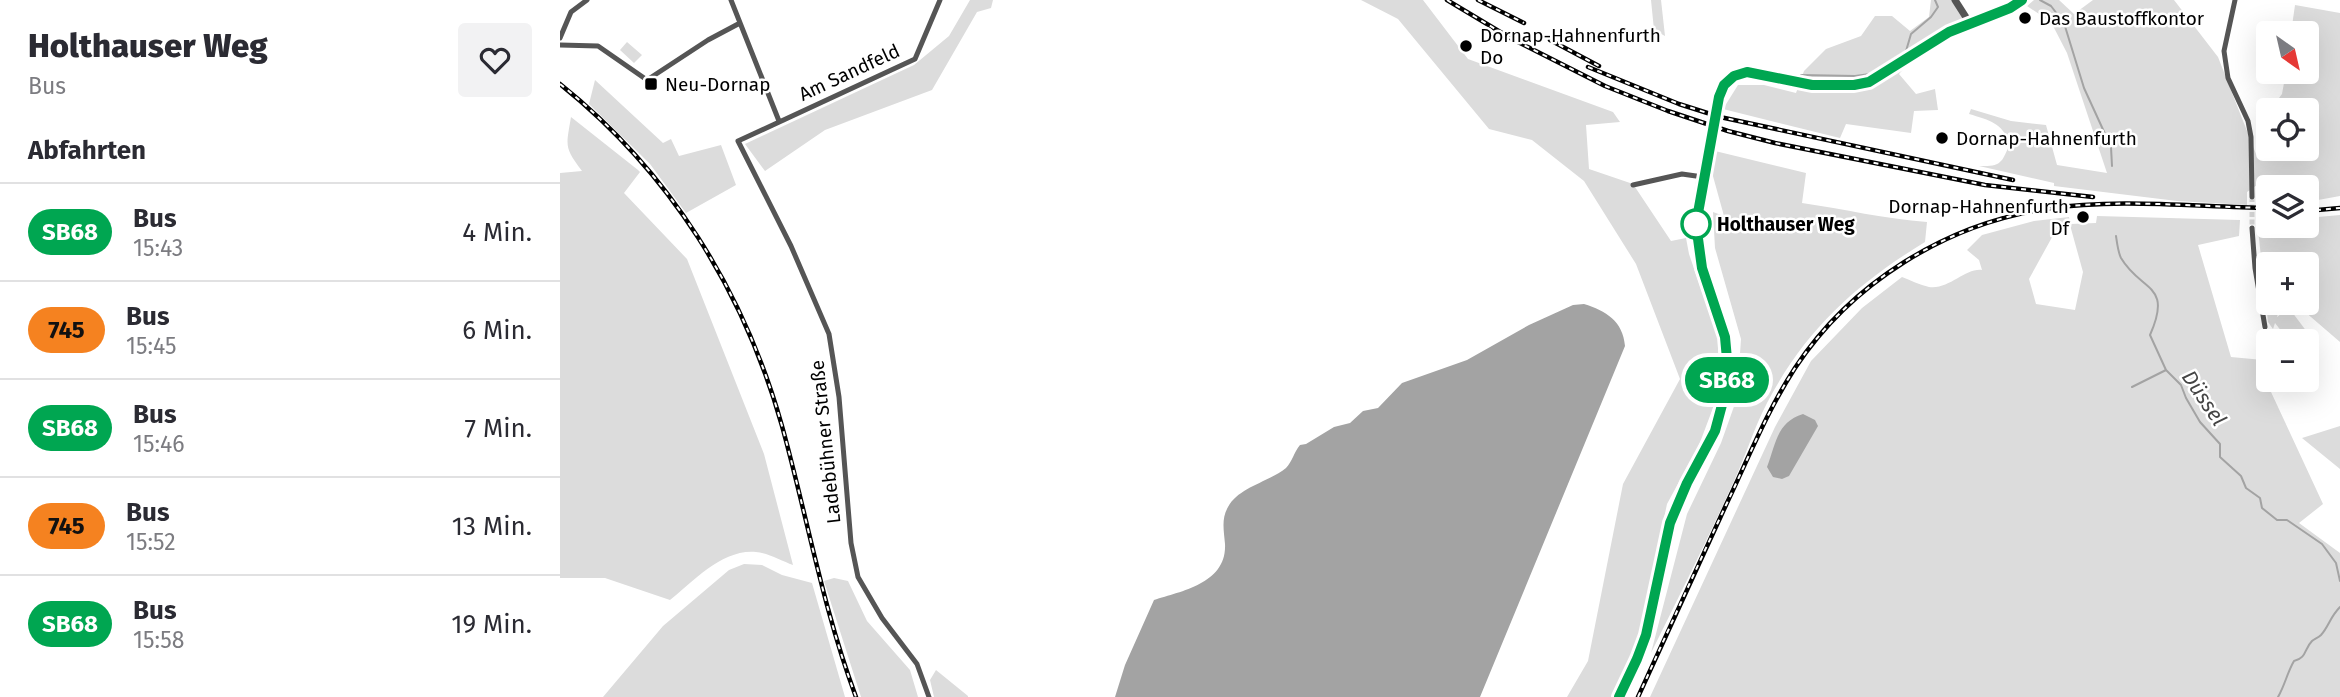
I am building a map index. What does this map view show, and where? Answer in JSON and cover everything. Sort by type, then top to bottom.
[{"type":"main road","points":[[1719,97],[1724,85],[1734,76],[1747,72],[1812,85],[1854,85],[1869,82],[1932,41],[1969,22],[2010,8],[2022,0]]},
{"type":"main road","points":[[1619,697],[1646,635],[1670,523],[1687,483],[1715,431],[1726,390],[1728,370],[1725,337],[1699,252],[1696,224],[1707,157]]},
{"type":"street","points":[[560,38],[571,12],[587,0]]},
{"type":"street","points":[[732,0],[779,121]]},
{"type":"street","name":"Am Sandfeld","points":[[738,141],[915,59],[940,0]]},
{"type":"street","points":[[1955,0],[1969,22]]},
{"type":"street","points":[[2235,0],[2224,51],[2228,78],[2248,121],[2251,137],[2252,197]]},
{"type":"street","points":[[560,45],[598,46],[647,80],[708,40],[740,23]]},
{"type":"street","name":"Ladebühner Straße","points":[[738,141],[791,246],[829,334],[839,397],[851,543],[858,577],[882,618],[906,646],[917,664],[929,697]]},
{"type":"street","points":[[1633,185],[1682,174],[1703,177]]},
{"type":"street","points":[[2252,228],[2264,327]]},
{"type":"shaded area","points":[[970,0],[993,0],[991,8],[977,12],[932,90],[825,130],[765,171],[745,144],[914,65],[949,36]]},
{"type":"shaded area","points":[[1361,0],[1423,0],[1468,59],[1613,112],[1620,122],[1586,125],[1589,169],[1633,184],[1671,241],[1686,238],[1718,339],[1719,392],[1699,445],[1667,504],[1642,623],[1630,660],[1612,697],[1567,697],[1588,661],[1623,484],[1680,379],[1636,264],[1584,181],[1532,140],[1489,129],[1398,19]]},
{"type":"shaded area","points":[[1651,0],[1661,0],[1665,36],[1654,30]]},
{"type":"shaded area","points":[[1931,0],[1952,0],[1966,21],[1925,44],[1899,74],[1916,94],[1935,89],[1938,110],[1914,111],[1911,133],[1846,124],[1840,138],[1723,109],[1738,85],[1764,85],[1796,93],[1804,71],[1826,49],[1861,36],[1875,16],[1892,16],[1910,31],[1929,17]]},
{"type":"shaded area","points":[[2034,0],[2059,0],[2074,14],[2093,0],[2174,0],[2218,57],[2256,154],[2256,161],[2319,161],[2319,98],[2279,98],[2284,84],[2319,84],[2319,21],[2293,21],[2295,5],[2340,13],[2340,196],[2319,200],[2319,175],[2256,175],[2256,186],[2247,192],[2247,205],[2177,201],[2054,186],[2054,183],[1979,166],[1992,166],[2000,162],[2010,143],[1999,127],[1969,114],[1971,109],[2011,121],[2046,125],[2057,165],[2107,173],[2067,53],[2051,22],[2027,6]]},
{"type":"shaded area","points":[[627,42],[642,55],[634,63],[620,50]]},
{"type":"shaded area","points":[[595,80],[663,143],[671,139],[679,156],[721,145],[736,185],[686,213],[650,164],[589,104]]},
{"type":"shaded area","points":[[571,117],[640,172],[624,193],[687,259],[764,454],[793,565],[770,555],[744,552],[709,568],[670,600],[605,578],[560,578],[560,173],[582,171],[569,151]]},
{"type":"shaded area","points":[[1715,151],[1806,173],[1802,203],[1927,222],[1925,242],[1877,275],[1834,311],[1815,331],[1782,377],[1762,412],[1724,503],[1651,653],[1687,514],[1721,443],[1737,398],[1741,339],[1715,248],[1713,212],[1724,216],[1711,169]]},
{"type":"shaded area","points":[[2340,215],[2340,342],[2309,315],[2319,315],[2319,252],[2260,252],[2259,238],[2319,238],[2319,217]]},
{"type":"shaded area","points":[[2097,216],[2240,220],[2239,236],[2198,245],[2231,357],[2256,359],[2256,392],[2271,392],[2323,504],[2299,523],[2340,553],[2340,697],[1650,697],[1775,427],[1811,361],[1862,308],[1902,277],[1929,287],[1943,285],[1969,272],[1982,270],[1979,260],[1967,250],[1982,235],[2034,221],[2069,217],[2070,224],[2096,223]],"holes":[[[2070,225],[2083,272],[2075,310],[2036,304],[2029,279],[2056,230]]]},
{"type":"shaded area","points":[[1584,304],[1612,318],[1621,330],[1625,346],[1480,697],[1115,697],[1125,665],[1154,600],[1189,589],[1219,568],[1224,557],[1224,516],[1239,494],[1286,468],[1300,445],[1334,427],[1350,423],[1363,411],[1378,408],[1402,383],[1467,360],[1529,325],[1573,305]]},
{"type":"shaded area","points":[[2267,315],[2294,315],[2305,329],[2280,329],[2275,323],[2273,329]]},
{"type":"shaded area","points":[[1803,414],[1815,420],[1818,426],[1789,476],[1782,479],[1773,477],[1767,467],[1779,435],[1788,422]]},
{"type":"shaded area","points":[[2340,426],[2340,469],[2302,438]]},
{"type":"shaded area","points":[[744,564],[762,565],[782,575],[812,583],[845,697],[603,697],[663,626],[729,570]]},
{"type":"shaded area","points":[[834,578],[848,581],[867,621],[910,670],[918,697],[861,697],[824,581]]},
{"type":"shaded area","points":[[936,670],[968,697],[934,697],[930,680]]},
{"type":"waterway","points":[[1801,75],[1870,74],[1906,51],[1911,34],[1931,17],[1938,7],[1935,0]]},
{"type":"waterway","name":"Düssel","points":[[2040,0],[2051,6],[2064,23],[2084,88],[2111,147],[2112,166]]},
{"type":"waterway","name":"Düssel","points":[[2116,236],[2121,258],[2156,297],[2158,306],[2150,335],[2166,370],[2181,385],[2200,422],[2220,444],[2220,457],[2241,476],[2246,488],[2260,498],[2262,508],[2277,520],[2287,520],[2322,544],[2336,563],[2340,581]]},
{"type":"waterway","points":[[2132,387],[2166,370]]},
{"type":"waterway","name":"Düssel","points":[[2278,697],[2294,661],[2301,658],[2309,644],[2321,635],[2340,607]]},
{"type":"tunnel","points":[[1707,157],[1719,98]]},
{"type":"tunnel","points":[[2252,197],[2252,228]]},
{"type":"railway","points":[[1447,0],[1512,39],[1605,86],[1728,131],[1985,185],[2093,197]]},
{"type":"railway","points":[[1478,0],[1524,23]]},
{"type":"railway","points":[[1550,40],[1599,66]]},
{"type":"railway","points":[[1588,67],[1679,104],[1720,117],[2013,180]]},
{"type":"railway","points":[[560,84],[600,118],[669,195],[698,237],[747,328],[782,426],[825,596],[856,697]]},
{"type":"railway","points":[[1638,697],[1758,435],[1785,384],[1818,337],[1844,309],[1873,284],[1937,243],[1972,228],[2046,209],[2101,204],[2256,208]]},
{"type":"railway","points":[[2319,210],[2340,208]]},
{"type":"bus line","name":"SB68","points":[[1619,697],[1646,635],[1670,523],[1687,483],[1715,431],[1726,390],[1728,353],[1720,317],[1702,268],[1696,224],[1719,97],[1724,85],[1734,76],[1747,72],[1812,85],[1838,86],[1869,82],[1932,41],[1969,22],[2010,8],[2022,0]]},
{"type":"place","name":"Das Baustoffkontor","points":[[2025,18]]},
{"type":"place","name":"Dornap-Hahnenfurth Do","points":[[1466,46]]},
{"type":"place","name":"Neu-Dornap","points":[[651,84]]},
{"type":"place","name":"Dornap-Hahnenfurth","points":[[1942,138]]},
{"type":"place","name":"Dornap-Hahnenfurth Df","points":[[2083,217]]},
{"type":"place","name":"Holthauser Weg","points":[[1696,224]]}]
